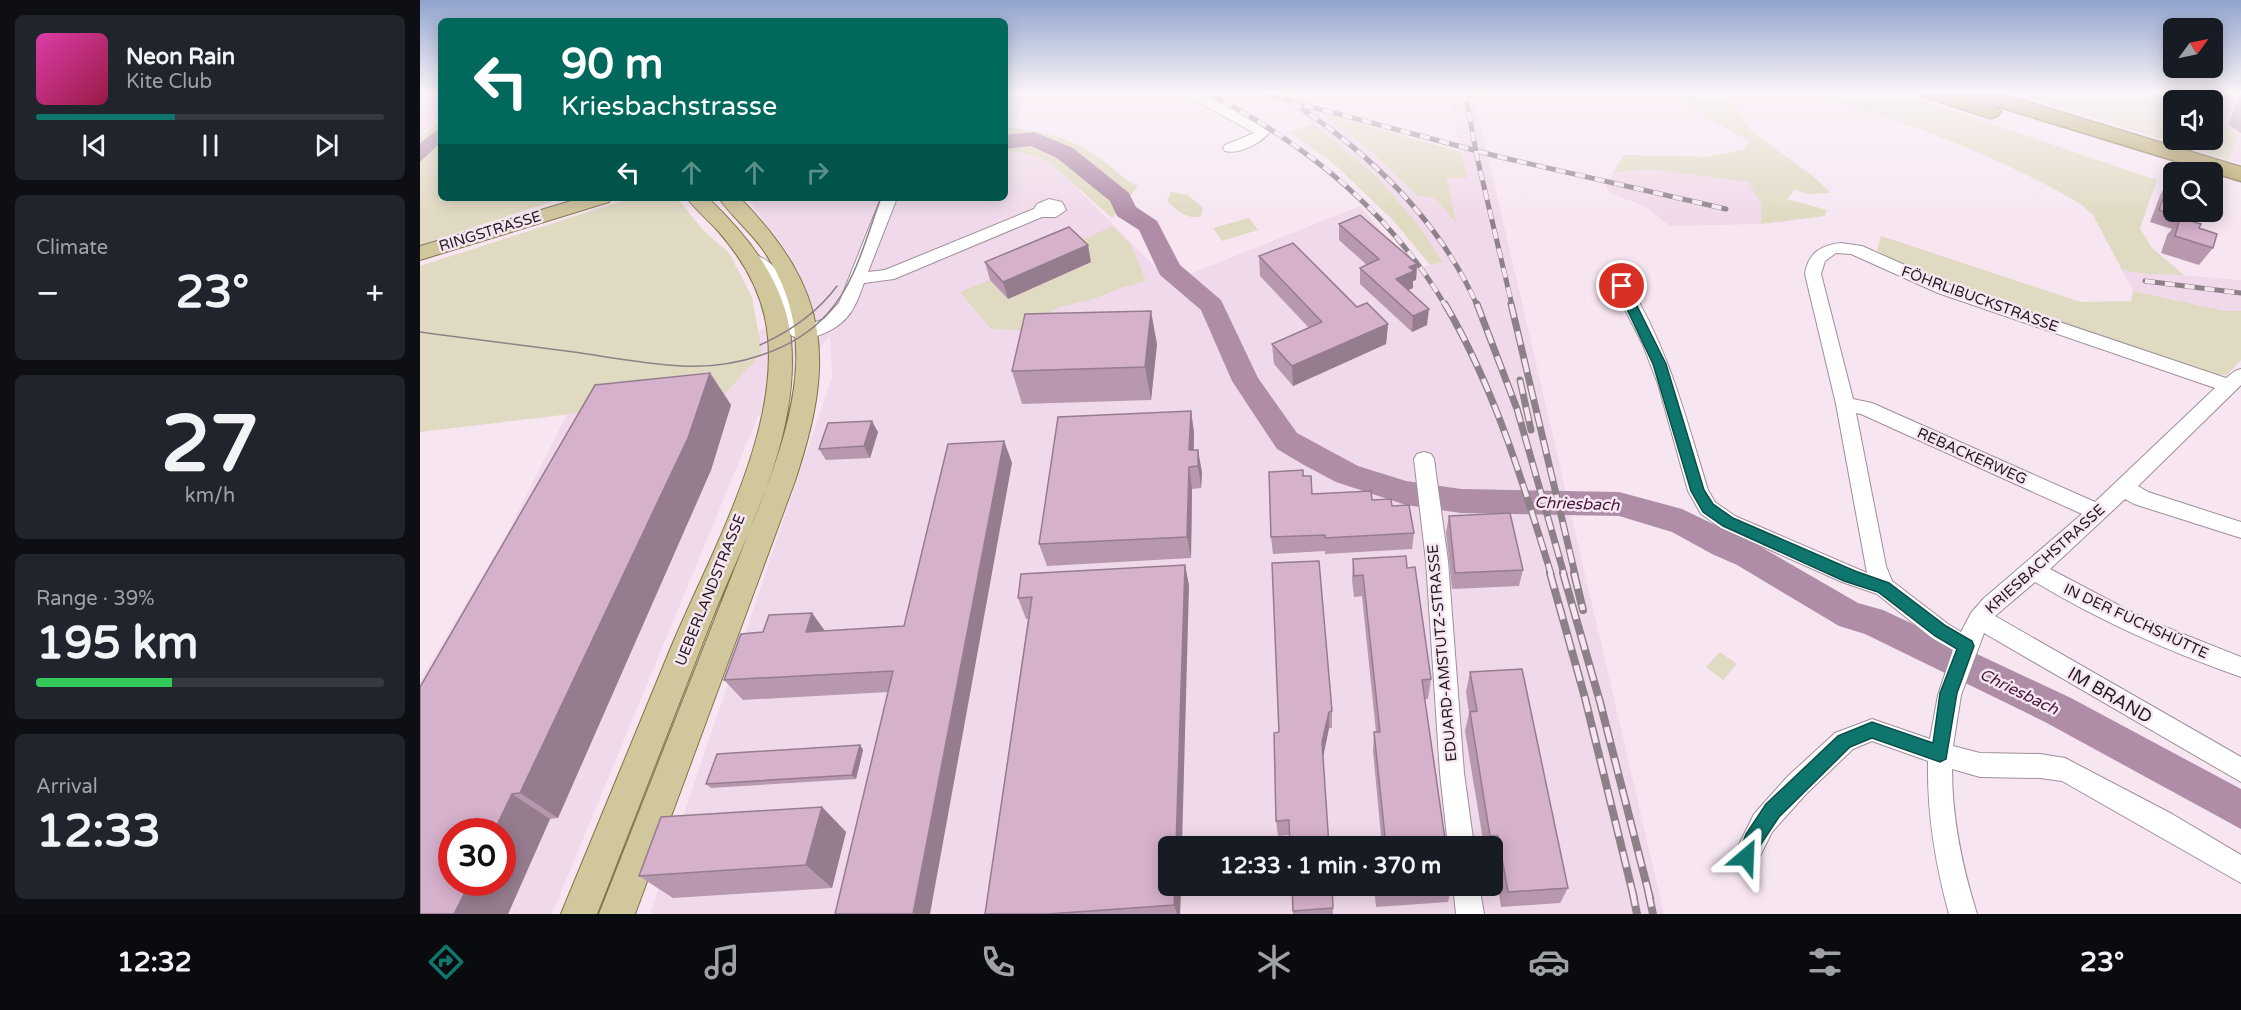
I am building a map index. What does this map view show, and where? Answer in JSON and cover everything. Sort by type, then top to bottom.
[{"type":"highway","points":[[2066,135],[2163,165]]},
{"type":"highway","points":[[2111,135],[2241,174]]},
{"type":"highway","points":[[2223,184],[2241,189]]},
{"type":"main road","name":"RINGSTRASSE","points":[[560,210],[580,201]]},
{"type":"main road","name":"RINGSTRASSE","points":[[420,253],[592,201]]},
{"type":"main road","name":"UEBERLANDSTRASSE","points":[[579,914],[755,481],[773,423],[780,375],[780,336],[770,293],[752,258],[735,235],[701,201]]},
{"type":"main road","name":"UEBERLANDSTRASSE","points":[[617,914],[783,481],[802,419],[807,381],[807,333],[803,306],[795,283],[781,257],[761,230],[732,201]]},
{"type":"street","points":[[1230,148],[1256,139],[1260,135]]},
{"type":"street","points":[[807,333],[830,322],[847,305],[888,201]]},
{"type":"street","points":[[858,278],[888,274],[1041,212]]},
{"type":"street","name":"FÖHRLIBUCKSTRASSE","points":[[1884,588],[1875,566],[1845,404],[1813,274],[1814,264],[1820,255],[1829,249],[1844,247],[1866,254],[1936,286],[2235,380]]},
{"type":"street","name":"UEBERLANDSTRASSE","points":[[752,258],[772,272],[790,322],[798,332],[807,333]]},
{"type":"street","points":[[1622,286],[1659,364],[1698,491],[1708,508],[1728,522],[1850,576],[1884,588],[1965,649]]},
{"type":"street","name":"KRIESBACHSTRASSE","points":[[1963,914],[1947,857],[1939,788],[1940,754],[1950,689],[1965,649],[1980,619],[2000,596],[2034,570],[2097,513],[2235,380]]},
{"type":"street","name":"REBACKERWEG","points":[[1845,404],[1865,408],[2097,513]]},
{"type":"street","name":"EDUARD-AMSTUTZ-STRASSE","points":[[1424,459],[1437,561],[1452,773],[1460,836]]},
{"type":"street","points":[[2124,488],[2141,498],[2241,530]]},
{"type":"street","name":"IN DER FUCHSHÜTTE","points":[[2034,570],[2066,590],[2156,634],[2241,667]]},
{"type":"street","name":"IM BRAND","points":[[1980,619],[2241,770]]},
{"type":"street","points":[[1746,857],[1753,840],[1772,811],[1844,741],[1872,730],[1940,754],[1980,765],[2040,766],[2065,770],[2154,818],[2241,870]]},
{"type":"street","points":[[1468,896],[1470,914]]},
{"type":"shaded area","points":[[423,135],[438,135],[438,201],[554,201],[420,245],[420,137]]},
{"type":"shaded area","points":[[431,135],[438,135],[438,145],[420,162],[420,143]]},
{"type":"shaded area","points":[[1008,135],[1024,135],[1170,282],[1360,206],[1413,269],[1443,262],[1376,176],[1327,135],[1350,135],[1418,196],[1449,183],[1447,178],[1468,177],[1458,135],[1483,135],[1664,914],[650,914],[832,377],[830,336],[758,416],[552,914],[420,914],[420,681],[507,534],[566,416],[811,308],[788,253],[749,201],[1008,201]]},
{"type":"shaded area","points":[[1008,135],[1050,135],[1068,140],[1091,152],[1138,186],[1112,218],[1050,163],[1035,156],[1008,151]]},
{"type":"shaded area","points":[[1294,135],[1327,135],[1376,176],[1416,222],[1443,262],[1430,265],[1393,220],[1334,164]]},
{"type":"shaded area","points":[[1350,135],[1399,135],[1461,152],[1468,178],[1447,178],[1456,223],[1435,198],[1418,196]]},
{"type":"shaded area","points":[[1737,135],[1756,135],[1813,176],[1831,193],[1807,194],[1795,189],[1787,199],[1827,210],[1825,216],[1761,224],[1761,203],[1748,182],[1648,169],[1613,173],[1624,155],[1706,157],[1743,150],[1749,141]]},
{"type":"shaded area","points":[[1934,135],[2023,135],[2157,180],[2140,228],[2152,248],[2184,275],[2148,274],[2122,270],[2093,215],[2082,205],[2015,169]]},
{"type":"shaded area","points":[[2148,135],[2163,135],[2163,139]]},
{"type":"shaded area","points":[[2223,135],[2238,135],[2229,160],[2197,150],[2223,150]]},
{"type":"shaded area","points":[[2238,135],[2241,135],[2241,163],[2229,160]]},
{"type":"shaded area","points":[[1648,169],[1748,182],[1761,203],[1761,224],[1670,226],[1644,206],[1610,193],[1606,187],[1613,173]]},
{"type":"shaded area","points":[[1171,192],[1188,195],[1203,208],[1201,217],[1186,215],[1174,208],[1167,201]]},
{"type":"shaded area","points":[[622,201],[679,201],[703,230],[729,253],[752,297],[762,353],[723,396],[420,432],[420,266]]},
{"type":"shaded area","points":[[1249,218],[1258,230],[1222,241],[1213,228]]},
{"type":"shaded area","points":[[1113,226],[1131,245],[1146,281],[1090,300],[1059,307],[1025,330],[991,329],[960,292],[990,280],[1008,299],[1073,244]]},
{"type":"shaded area","points":[[1881,236],[2081,302],[2131,301],[2133,291],[2225,311],[2241,311],[2241,360],[2227,375],[2209,374],[1903,269],[1877,250]]},
{"type":"shaded area","points":[[2122,270],[2241,280],[2241,311],[2225,311],[2133,291]]},
{"type":"shaded area","points":[[1720,652],[1737,664],[1723,680],[1706,667]]},
{"type":"building","points":[[2163,199],[2163,211],[2159,210]]},
{"type":"building","points":[[1360,215],[1417,264],[1409,267],[1414,271],[1396,279],[1429,309],[1413,316],[1360,268],[1379,259],[1339,224]]},
{"type":"building","points":[[2179,222],[2201,224],[2199,228],[2217,234],[2213,248],[2175,236]]},
{"type":"building","points":[[1069,227],[1088,245],[1003,282],[985,262]]},
{"type":"building","points":[[1293,243],[1357,307],[1367,303],[1388,324],[1292,366],[1272,344],[1322,322],[1259,256]]},
{"type":"building","points":[[1151,311],[1145,367],[1012,371],[1025,314]]},
{"type":"building","points":[[710,373],[688,438],[520,793],[512,794],[500,818],[438,818],[438,896],[463,896],[454,914],[420,914],[420,687],[595,385]]},
{"type":"building","points":[[1191,411],[1189,450],[1198,450],[1198,466],[1189,467],[1187,537],[1039,544],[1058,417]]},
{"type":"building","points":[[872,421],[864,446],[819,449],[828,423]]},
{"type":"building","points":[[1004,441],[913,914],[835,914],[893,671],[724,680],[741,634],[763,632],[769,615],[812,613],[806,632],[904,626],[948,444]]},
{"type":"building","points":[[1303,470],[1303,476],[1311,476],[1312,494],[1371,491],[1372,500],[1391,499],[1392,506],[1409,505],[1414,533],[1325,538],[1325,535],[1271,537],[1269,472]]},
{"type":"building","points":[[1510,513],[1523,570],[1455,573],[1449,516]]},
{"type":"building","points":[[1406,556],[1407,568],[1415,567],[1431,679],[1422,680],[1445,836],[1385,836],[1374,732],[1380,732],[1363,575],[1354,576],[1353,559]]},
{"type":"building","points":[[1319,561],[1332,711],[1329,712],[1322,742],[1328,836],[1290,836],[1289,820],[1276,821],[1274,733],[1279,732],[1272,563]]},
{"type":"building","points":[[1185,565],[1176,836],[1158,836],[1158,896],[1174,896],[1174,905],[1048,914],[985,914],[1032,597],[1018,598],[1021,574]]},
{"type":"building","points":[[1522,669],[1568,888],[1508,892],[1503,864],[1503,836],[1490,836],[1470,712],[1477,711],[1470,672]]},
{"type":"building","points":[[860,745],[852,775],[706,784],[717,754]]},
{"type":"building","points":[[822,807],[806,865],[639,876],[661,817]]},
{"type":"building","points":[[1292,896],[1332,896],[1333,908],[1293,911]]},
{"type":"waterway","name":"Chriesbach","points":[[1008,142],[1034,139],[1065,153],[1121,198],[1125,211],[1149,226],[1169,269],[1212,306],[1246,381],[1287,441],[1315,457],[1347,474],[1406,493],[1461,501],[1619,504],[1682,522],[1723,545],[1749,556],[1851,616],[1871,620],[2058,710],[2241,810]]},
{"type":"tram line","points":[[420,332],[682,366],[741,361],[780,348],[814,327],[828,313],[838,301],[853,273],[880,201]]},
{"type":"tram line","points":[[760,345],[803,320],[821,305],[837,286]]},
{"type":"railway","points":[[1278,135],[1341,181],[1370,209],[1397,238],[1445,305]]},
{"type":"railway","points":[[1338,135],[1366,158],[1418,211],[1460,272],[1477,305]]},
{"type":"railway","points":[[1416,135],[1476,151]]},
{"type":"railway","points":[[1473,135],[1476,151]]},
{"type":"railway","points":[[1476,151],[1726,209]]},
{"type":"railway","points":[[1476,151],[1512,305]]},
{"type":"railway","points":[[2145,281],[2241,293]]},
{"type":"railway","points":[[1445,304],[1493,402],[1518,470],[1551,574]]},
{"type":"railway","points":[[1477,304],[1517,409],[1564,574]]},
{"type":"railway","points":[[1511,304],[1575,574]]},
{"type":"railway","points":[[1520,380],[1531,430]]},
{"type":"railway","points":[[1550,573],[1585,698],[1634,898]]},
{"type":"railway","points":[[1563,573],[1600,702],[1650,898]]},
{"type":"railway","points":[[1574,573],[1583,610]]},
{"type":"railway","points":[[1632,890],[1637,914]]},
{"type":"railway","points":[[1648,891],[1653,914]]},
{"type":"route","points":[[1622,286],[1652,345],[1667,384],[1698,491],[1708,508],[1728,522],[1850,576],[1884,588],[1940,631],[1966,646],[1948,693],[1940,754],[1872,730],[1844,741],[1772,811],[1753,840],[1746,857]]}]
